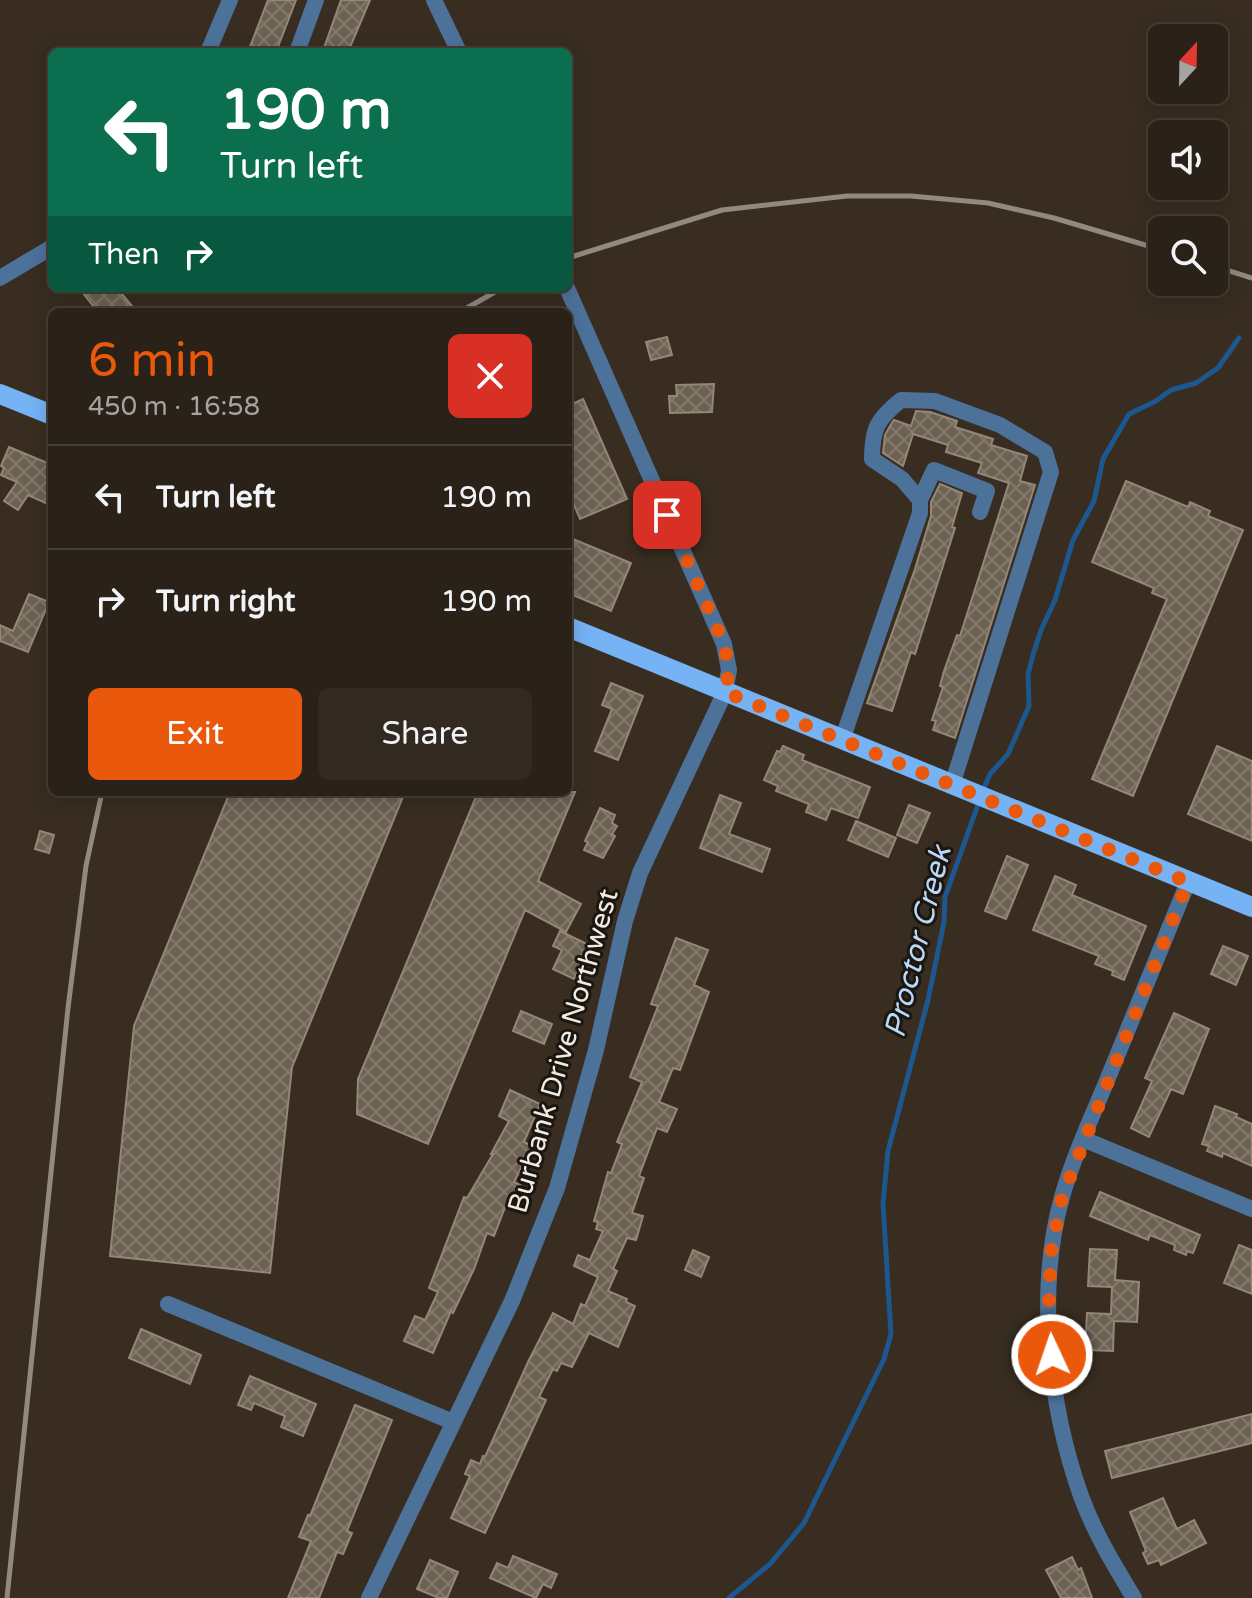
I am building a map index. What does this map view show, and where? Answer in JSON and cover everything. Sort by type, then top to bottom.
[{"type":"main road","points":[[0,394],[48,413]]},
{"type":"main road","points":[[572,629],[1252,907]]},
{"type":"street","points":[[210,48],[230,0]]},
{"type":"street","points":[[298,48],[316,0]]},
{"type":"street","points":[[434,0],[457,48]]},
{"type":"street","points":[[0,278],[48,249]]},
{"type":"street","points":[[569,292],[724,644],[729,670],[725,692]]},
{"type":"street","points":[[920,500],[902,479],[872,459],[872,437],[882,416],[901,400],[935,401],[1000,425],[1045,452],[1051,472],[960,788]]},
{"type":"street","points":[[842,740],[920,513],[920,500],[934,470],[987,491],[980,512]]},
{"type":"street","name":"Burbank Drive Northwest","points":[[369,1598],[512,1301],[557,1188],[596,1050],[625,921],[640,873],[725,692]]},
{"type":"street","points":[[1134,1598],[1106,1552],[1082,1497],[1064,1440],[1053,1381],[1049,1301],[1051,1252],[1062,1197],[1083,1139],[1188,882]]},
{"type":"street","points":[[1083,1139],[1252,1209]]},
{"type":"street","points":[[168,1304],[453,1422]]},
{"type":"building","points":[[268,0],[296,0],[278,48],[250,48]]},
{"type":"building","points":[[341,0],[370,0],[350,48],[324,48]]},
{"type":"building","points":[[82,292],[120,292],[134,308],[95,308]]},
{"type":"building","points":[[667,337],[672,355],[651,360],[646,342]]},
{"type":"building","points":[[714,384],[712,412],[670,413],[669,396],[677,396],[676,385]]},
{"type":"building","points":[[583,399],[627,499],[580,519],[572,500],[572,404]]},
{"type":"building","points":[[916,411],[957,421],[955,427],[993,439],[991,445],[1027,456],[1020,481],[1035,485],[955,738],[933,730],[936,721],[932,720],[943,687],[940,686],[944,671],[957,635],[960,636],[1009,483],[978,473],[982,463],[946,452],[948,445],[913,434],[903,466],[883,453],[885,435],[894,420],[911,426]]},
{"type":"building","points":[[9,447],[48,463],[48,504],[28,495],[18,510],[4,501],[17,482],[1,475],[4,468],[1,466]]},
{"type":"building","points":[[1126,481],[1188,507],[1190,502],[1210,511],[1208,516],[1243,530],[1133,796],[1092,779],[1167,599],[1152,593],[1154,588],[1092,562]]},
{"type":"building","points":[[940,484],[962,493],[952,527],[955,528],[915,654],[911,652],[892,711],[867,703],[915,569],[931,516],[931,502]]},
{"type":"building","points":[[572,539],[631,563],[611,611],[572,595]]},
{"type":"building","points":[[29,594],[48,602],[28,652],[0,641],[0,625],[13,631]]},
{"type":"building","points":[[611,683],[643,696],[618,760],[595,751],[612,709],[602,705]]},
{"type":"building","points":[[783,746],[804,755],[802,760],[870,787],[858,818],[831,808],[826,820],[806,812],[809,804],[776,791],[778,786],[764,780],[777,751],[780,752]]},
{"type":"building","points":[[1217,746],[1252,761],[1252,841],[1188,814]]},
{"type":"building","points":[[575,792],[538,881],[581,904],[566,932],[525,910],[428,1144],[357,1114],[358,1079],[476,796],[572,796]]},
{"type":"building","points":[[720,795],[741,803],[729,834],[770,849],[762,872],[700,848]]},
{"type":"building","points":[[228,796],[403,796],[292,1067],[270,1273],[110,1256],[134,1026]]},
{"type":"building","points":[[909,805],[930,813],[917,843],[897,835]]},
{"type":"building","points":[[600,808],[615,815],[612,823],[617,826],[603,858],[584,850]]},
{"type":"building","points":[[856,821],[896,838],[888,857],[848,840]]},
{"type":"building","points":[[40,831],[54,835],[49,853],[35,849]]},
{"type":"building","points":[[1007,856],[1028,865],[1006,919],[985,911]]},
{"type":"building","points":[[1055,876],[1076,885],[1072,895],[1146,926],[1124,980],[1112,975],[1113,971],[1095,964],[1099,956],[1033,930]]},
{"type":"building","points":[[560,931],[589,945],[574,979],[553,969],[562,950],[553,946]]},
{"type":"building","points":[[676,938],[708,950],[694,985],[709,992],[680,1070],[673,1068],[659,1102],[677,1109],[667,1132],[657,1128],[639,1176],[644,1178],[632,1213],[643,1216],[636,1240],[627,1238],[613,1269],[617,1271],[608,1291],[635,1306],[618,1347],[589,1333],[572,1367],[561,1363],[557,1371],[553,1369],[539,1397],[546,1400],[485,1533],[451,1518],[470,1476],[465,1474],[471,1460],[480,1464],[485,1457],[553,1313],[573,1324],[598,1277],[574,1266],[578,1255],[590,1260],[603,1231],[596,1229],[598,1222],[594,1221],[608,1172],[611,1173],[622,1144],[617,1142],[642,1082],[630,1077],[658,1006],[651,1004]]},
{"type":"building","points":[[1223,946],[1248,956],[1236,985],[1211,974]]},
{"type":"building","points":[[521,1011],[552,1024],[544,1044],[513,1031]]},
{"type":"building","points":[[1174,1013],[1209,1029],[1183,1094],[1171,1089],[1149,1137],[1131,1128],[1152,1081],[1145,1078]]},
{"type":"building","points":[[510,1090],[540,1104],[524,1142],[532,1146],[514,1182],[520,1185],[512,1199],[509,1197],[494,1236],[487,1233],[474,1269],[433,1353],[404,1341],[415,1316],[425,1320],[438,1292],[429,1288],[464,1197],[467,1198],[509,1121],[499,1116]]},
{"type":"building","points":[[1215,1106],[1237,1114],[1236,1117],[1252,1124],[1252,1166],[1223,1153],[1222,1157],[1207,1151],[1209,1146],[1202,1144]]},
{"type":"building","points":[[1100,1192],[1200,1235],[1193,1253],[1187,1251],[1186,1255],[1174,1250],[1175,1245],[1150,1235],[1148,1240],[1090,1216]]},
{"type":"building","points":[[1239,1245],[1252,1250],[1252,1294],[1224,1283]]},
{"type":"building","points":[[1090,1249],[1117,1250],[1115,1280],[1139,1282],[1137,1322],[1114,1321],[1113,1351],[1085,1350],[1087,1313],[1111,1314],[1112,1287],[1088,1286]]},
{"type":"building","points":[[693,1250],[709,1257],[701,1277],[685,1270]]},
{"type":"building","points":[[141,1329],[201,1355],[190,1384],[129,1358]]},
{"type":"building","points":[[250,1376],[316,1404],[303,1436],[281,1427],[285,1416],[254,1403],[251,1410],[238,1405]]},
{"type":"building","points":[[355,1405],[392,1420],[347,1531],[352,1533],[343,1554],[337,1552],[319,1598],[288,1598],[311,1541],[299,1537]]},
{"type":"building","points":[[1252,1414],[1252,1443],[1112,1478],[1105,1451]]},
{"type":"building","points":[[1163,1498],[1177,1529],[1194,1520],[1206,1543],[1161,1565],[1159,1560],[1148,1564],[1130,1512]]},
{"type":"building","points":[[513,1556],[557,1574],[551,1588],[543,1584],[536,1598],[490,1578],[497,1563],[508,1568]]},
{"type":"building","points":[[1072,1557],[1078,1570],[1081,1568],[1092,1598],[1061,1598],[1046,1570]]},
{"type":"building","points":[[430,1560],[458,1572],[447,1598],[417,1589]]},
{"type":"waterway","name":"Proctor Creek","points":[[982,793],[990,774],[1008,754],[1029,706],[1028,674],[1033,655],[1055,600],[1073,540],[1094,501],[1103,459],[1129,414],[1171,390],[1196,383],[1218,368],[1239,338]]},
{"type":"waterway","name":"Proctor Creek","points":[[729,1598],[770,1564],[804,1523],[884,1359],[891,1334],[883,1204],[888,1151],[928,1000],[944,922],[945,897],[979,802]]},
{"type":"railway","points":[[572,257],[722,210],[847,196],[911,196],[988,203],[1054,218],[1148,246]]},
{"type":"railway","points":[[1228,270],[1252,278]]},
{"type":"railway","points":[[467,308],[495,292]]},
{"type":"railway","points":[[7,1598],[68,1008],[86,866],[101,796]]},
{"type":"route","points":[[667,515],[724,644],[729,670],[725,692],[1188,882],[1062,1197],[1051,1252],[1049,1301],[1052,1355]]}]
